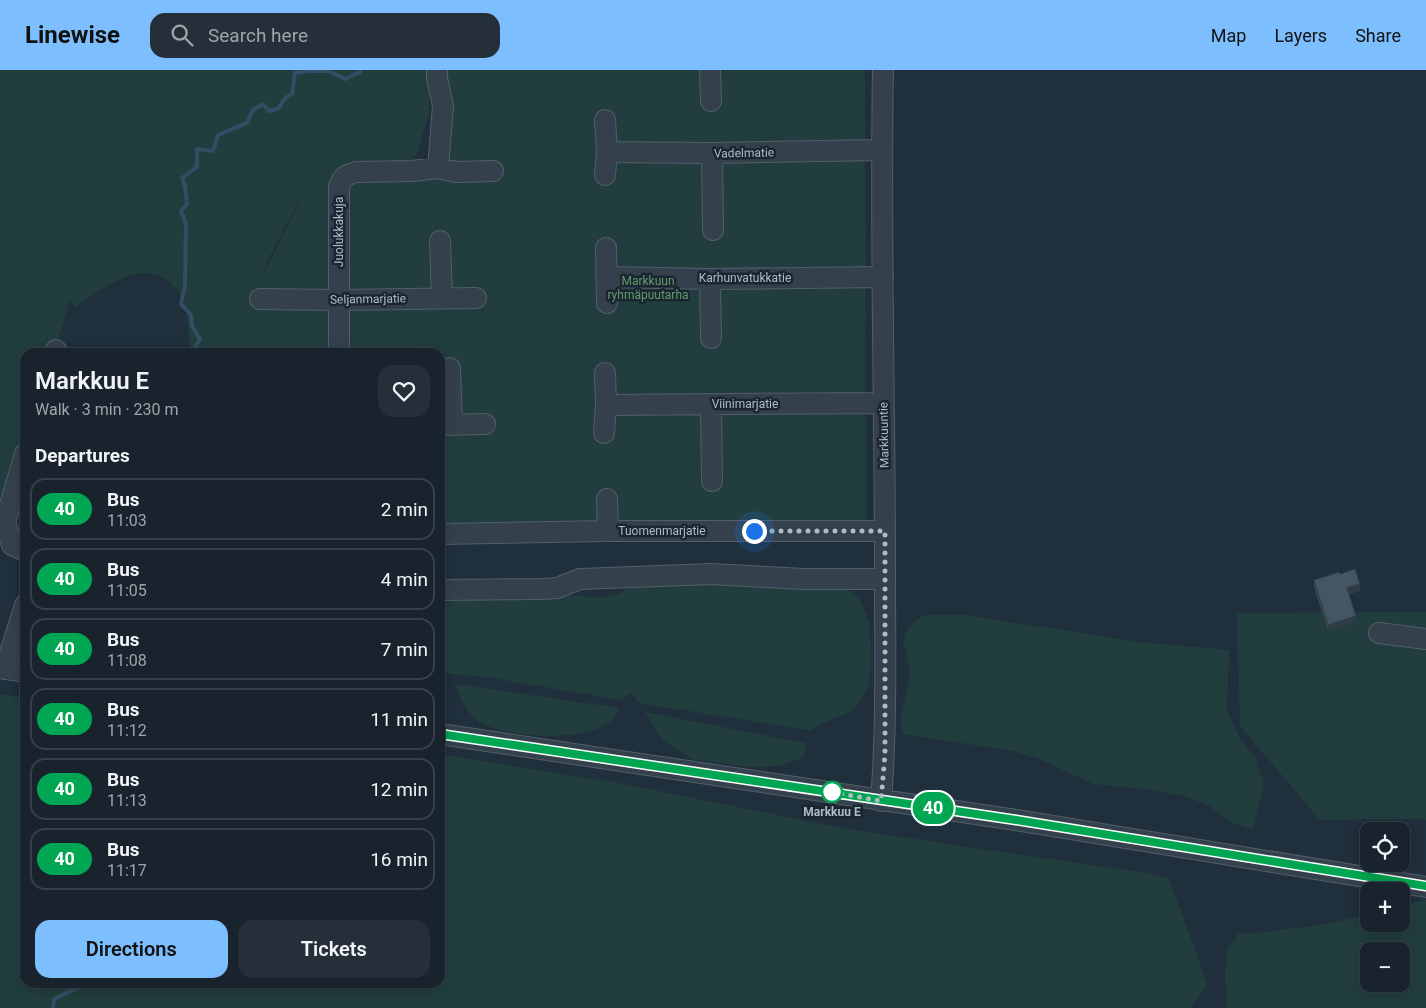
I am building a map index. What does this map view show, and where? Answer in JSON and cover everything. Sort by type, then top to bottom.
[{"type":"street","points":[[437,70],[443,106],[438,168]]},
{"type":"street","points":[[710,70],[711,101]]},
{"type":"street","name":"Markkuuntie","points":[[881,801],[885,754],[882,70]]},
{"type":"street","points":[[605,120],[607,152],[605,175]]},
{"type":"street","name":"Vadelmatie","points":[[607,152],[712,153],[881,150]]},
{"type":"street","points":[[712,153],[713,230]]},
{"type":"street","name":"Juolukkakuja","points":[[339,348],[339,187],[342,179],[348,174],[356,172],[412,171],[438,168],[456,172],[493,171]]},
{"type":"street","points":[[440,241],[442,298]]},
{"type":"street","points":[[606,248],[606,303]]},
{"type":"street","name":"Karhunvatukkatie","points":[[606,277],[710,279],[883,277]]},
{"type":"street","points":[[710,279],[711,338]]},
{"type":"street","name":"Seljanmarjatie","points":[[260,299],[476,298]]},
{"type":"street","points":[[450,368],[446,424],[485,424]]},
{"type":"street","points":[[604,433],[606,405],[605,373]]},
{"type":"street","points":[[711,404],[712,481]]},
{"type":"street","name":"Viinimarjatie","points":[[606,405],[883,404]]},
{"type":"street","points":[[20,471],[5,522],[12,545],[20,549]]},
{"type":"street","points":[[607,499],[608,531]]},
{"type":"street","name":"Tuomenmarjatie","points":[[445,534],[608,531],[885,531]]},
{"type":"street","points":[[445,590],[543,589],[557,588],[580,579],[711,574],[802,579],[885,579]]},
{"type":"street","points":[[20,614],[7,639],[2,668],[20,671]]},
{"type":"street","points":[[1379,633],[1426,639]]},
{"type":"street","points":[[445,735],[1016,820],[1426,886]]},
{"type":"green space","name":"Markkuun ryhmäpuutarha","points":[[0,70],[429,70],[429,115],[416,155],[411,162],[446,161],[447,70],[865,70],[866,525],[445,524],[445,348],[189,348],[186,313],[180,293],[161,277],[149,273],[123,278],[75,307],[70,301],[55,348],[20,348],[20,466],[0,532]],"holes":[[[302,196],[263,275],[268,260]]]},
{"type":"green space","points":[[711,582],[845,587],[860,599],[869,622],[872,657],[868,687],[852,711],[821,724],[811,731],[640,703],[630,693],[622,700],[486,677],[445,673],[445,603],[465,595],[555,593],[600,598],[619,594],[633,584]]},
{"type":"green space","points":[[1426,612],[1426,820],[1320,820],[1240,726],[1237,613]]},
{"type":"green space","points":[[925,615],[965,615],[1140,642],[1229,650],[1227,710],[1240,739],[1256,758],[1264,785],[1253,830],[1232,823],[1208,805],[1184,796],[1143,789],[1093,784],[1039,759],[1013,751],[902,734],[901,719],[910,674],[903,643],[905,633],[916,620]]},
{"type":"green space","points":[[455,684],[620,708],[610,722],[596,729],[562,735],[542,736],[523,734],[505,731],[477,720],[466,708]]},
{"type":"green space","points":[[0,694],[20,697],[20,988],[445,988],[445,755],[619,783],[847,829],[1146,873],[1169,879],[1207,985],[1191,1008],[0,1008]]},
{"type":"green space","points":[[645,712],[805,743],[805,753],[802,758],[779,766],[748,767],[692,759],[662,740]]},
{"type":"green space","points":[[1426,900],[1426,1008],[1227,1008],[1225,974],[1228,948],[1240,932],[1249,934],[1326,924],[1360,916],[1360,932],[1410,932],[1410,904]]},
{"type":"building","points":[[1355,569],[1360,584],[1347,588],[1356,616],[1328,625],[1314,580]]},
{"type":"waterway","points":[[194,348],[200,339],[192,326],[191,315],[181,304],[185,285],[186,224],[181,211],[187,204],[182,178],[197,167],[197,149],[213,151],[218,135],[247,123],[253,110],[263,104],[269,111],[279,108],[284,99],[292,94],[295,73],[329,71],[345,79],[361,70]]},
{"type":"waterway","points":[[53,1008],[54,999],[77,988]]},
{"type":"bus line","name":"40","points":[[445,735],[1016,820],[1426,886]]},
{"type":"place","name":"Markkuu E","points":[[832,792]]},
{"type":"route","points":[[754,531],[885,531],[885,754],[881,801],[832,792]]}]
